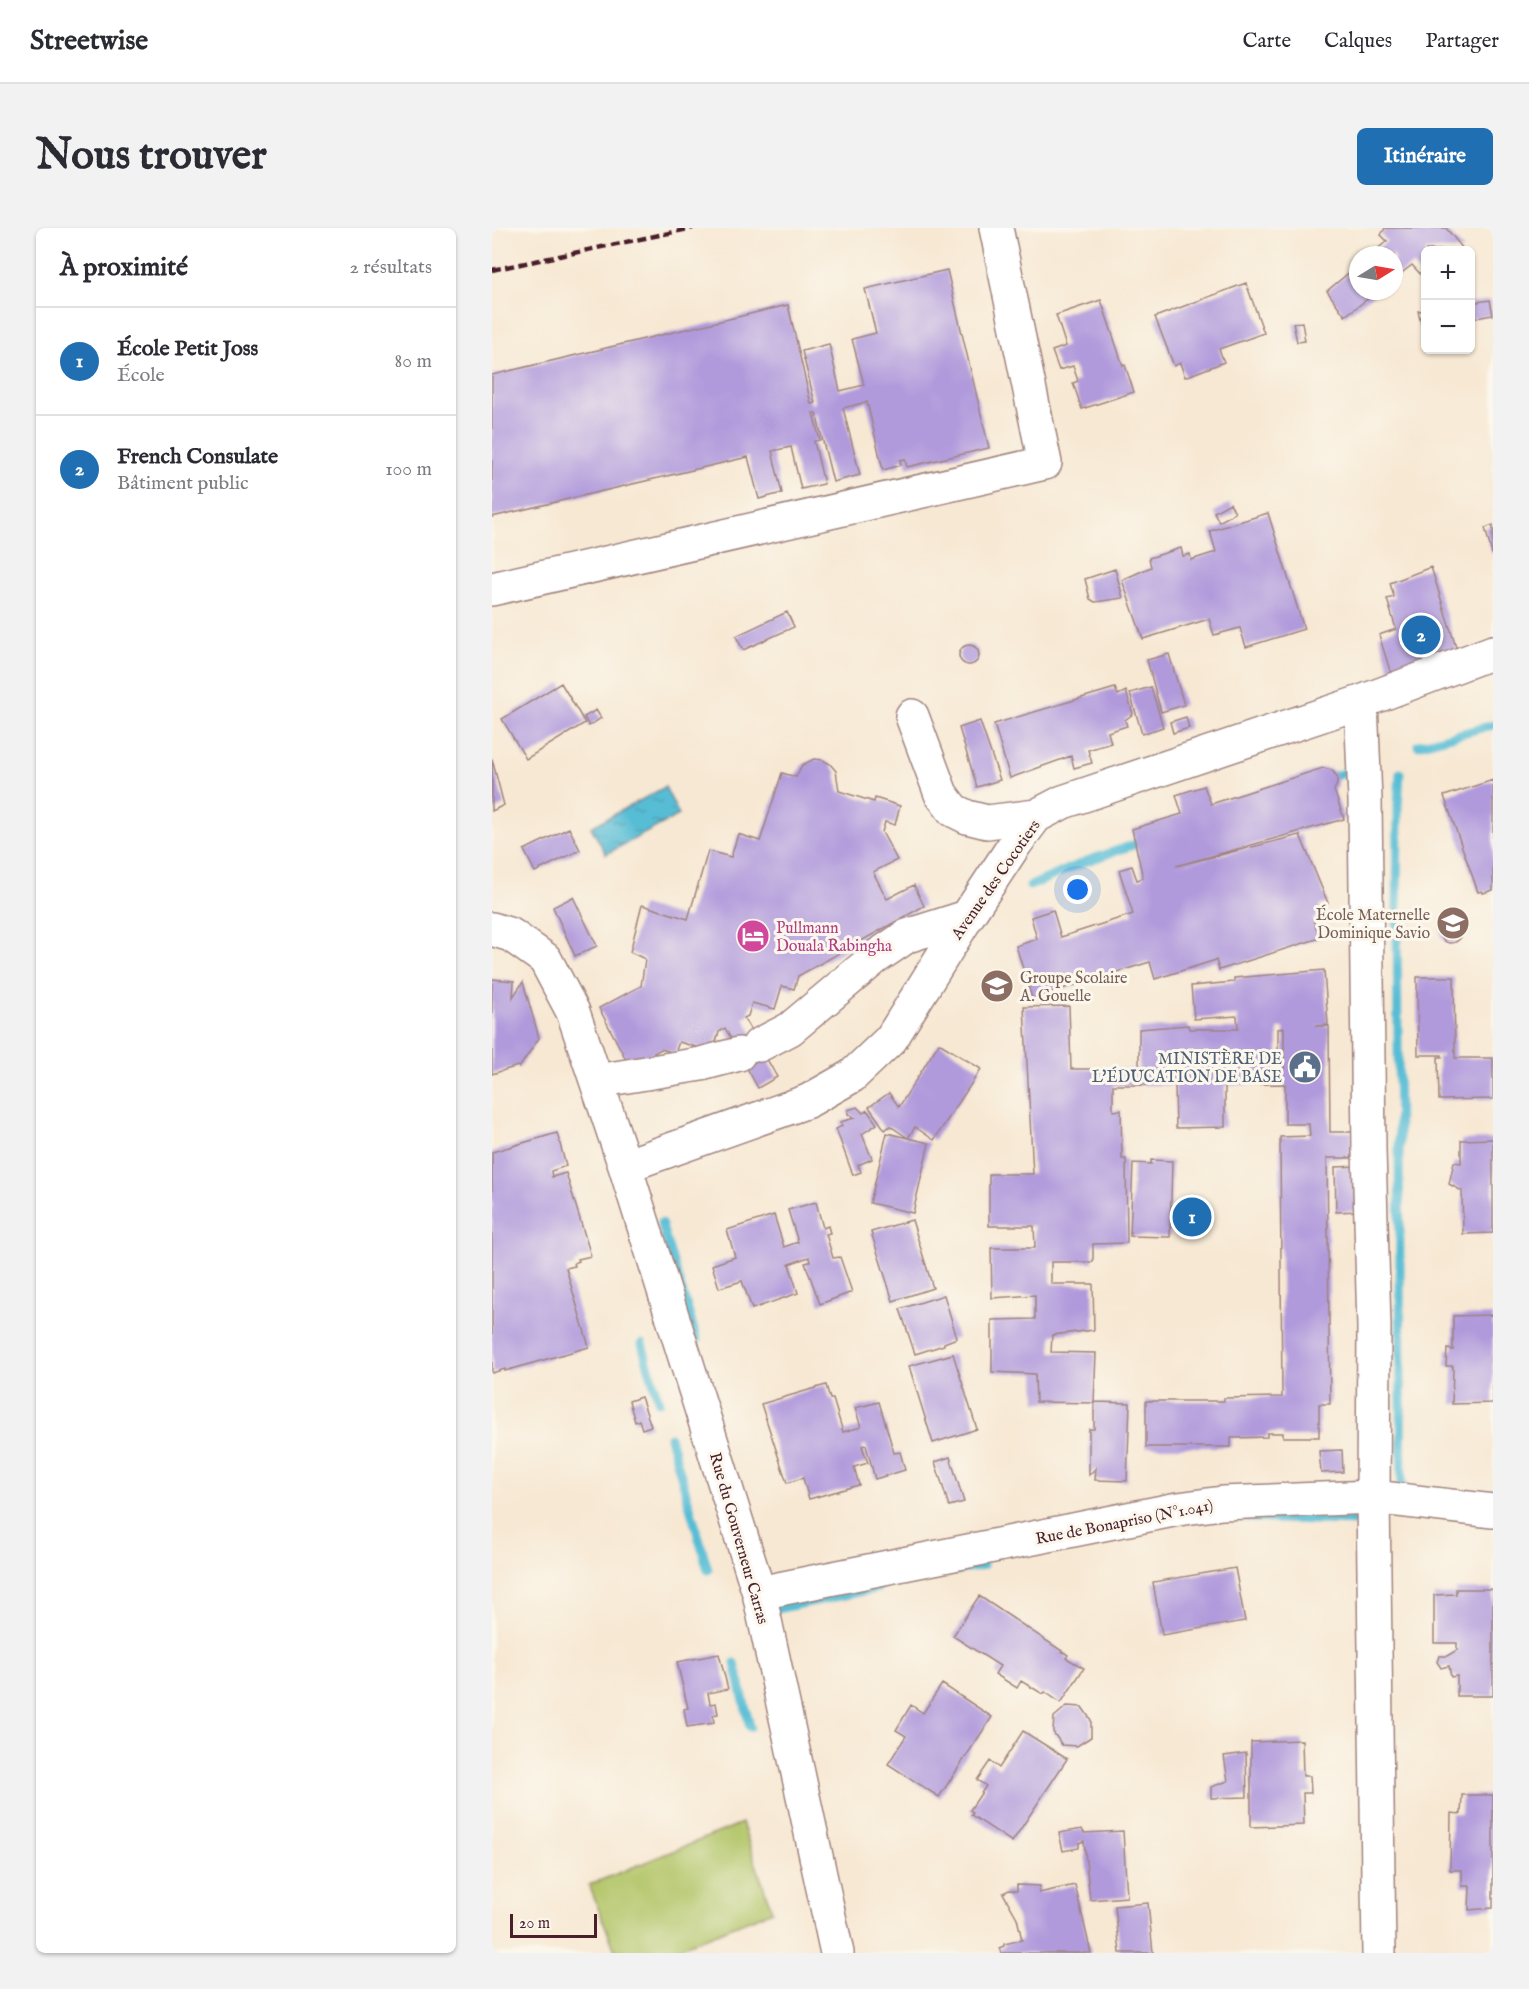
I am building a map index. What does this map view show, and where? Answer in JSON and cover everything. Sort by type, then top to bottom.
[{"type":"street","points":[[492,589],[1045,464],[996,228]]},
{"type":"street","name":"Avenue des Cocotiers","points":[[625,1166],[808,1101],[852,1076],[891,1039],[967,917],[1036,816],[1064,802],[1361,702],[1493,652]]},
{"type":"street","points":[[1361,702],[1374,1327],[1372,1497],[1379,1953]]},
{"type":"street","points":[[912,716],[941,794],[952,810],[987,822],[1036,816]]},
{"type":"street","points":[[597,1081],[701,1064],[749,1049],[790,1029],[876,957],[907,936],[967,917]]},
{"type":"street","name":"Rue du Gouverneur Carras","points":[[492,929],[511,935],[545,959],[573,1012],[597,1081],[759,1593],[837,1953]]},
{"type":"street","name":"Rue de Bonapriso (N°1.041)","points":[[759,1593],[1178,1509],[1222,1503],[1372,1497],[1493,1511]]},
{"type":"green space","points":[[742,1823],[772,1911],[666,1953],[616,1953],[589,1885]]},
{"type":"water","points":[[665,787],[679,815],[606,854],[591,827]]},
{"type":"building","points":[[1385,228],[1446,228],[1461,246],[1421,246],[1421,275],[1412,265],[1403,272],[1403,246],[1381,246],[1387,241],[1381,235]]},
{"type":"building","points":[[947,270],[989,448],[907,467],[905,459],[900,460],[901,465],[883,470],[867,402],[843,408],[860,475],[833,482],[816,413],[813,413],[820,440],[814,441],[824,484],[801,489],[791,447],[772,451],[782,493],[759,499],[748,457],[492,517],[492,375],[788,305],[811,404],[815,403],[802,351],[829,344],[840,391],[864,385],[852,339],[876,333],[865,289]]},
{"type":"building","points":[[1349,273],[1349,300],[1366,300],[1345,316],[1327,291]]},
{"type":"building","points":[[1246,283],[1264,333],[1219,349],[1224,362],[1185,377],[1180,363],[1174,366],[1155,317]]},
{"type":"building","points":[[1101,300],[1134,392],[1082,409],[1073,383],[1078,381],[1073,366],[1059,370],[1052,351],[1066,346],[1056,315]]},
{"type":"building","points":[[1490,300],[1493,315],[1475,318],[1475,302]]},
{"type":"building","points":[[1302,322],[1305,341],[1297,342],[1293,323]]},
{"type":"building","points":[[1230,503],[1235,513],[1219,522],[1214,512]]},
{"type":"building","points":[[1268,513],[1304,629],[1246,647],[1240,628],[1214,635],[1209,619],[1143,639],[1122,580],[1151,567],[1149,558],[1181,548],[1183,556],[1190,554],[1191,560],[1216,552],[1210,531]]},
{"type":"building","points":[[1493,525],[1493,554],[1492,554],[1485,528]]},
{"type":"building","points":[[1431,567],[1459,657],[1392,677],[1379,635],[1396,629],[1387,599],[1394,597],[1390,583]]},
{"type":"building","points":[[1115,569],[1123,598],[1095,602],[1090,599],[1085,579]]},
{"type":"building","points":[[787,612],[794,627],[743,650],[736,636]]},
{"type":"building","points":[[969,645],[976,648],[979,655],[976,662],[969,665],[962,662],[959,655],[962,648]]},
{"type":"building","points":[[1169,654],[1184,705],[1161,712],[1147,660]]},
{"type":"building","points":[[561,683],[585,723],[526,759],[502,719]]},
{"type":"building","points":[[1151,687],[1163,727],[1142,734],[1130,693]]},
{"type":"building","points":[[1115,688],[1118,695],[1126,691],[1133,714],[1125,720],[1127,726],[1108,732],[1111,743],[1088,750],[1092,763],[1074,768],[1071,756],[1010,778],[994,724]]},
{"type":"building","points":[[596,710],[601,718],[589,726],[584,717]]},
{"type":"building","points":[[1186,717],[1189,728],[1173,733],[1170,722]]},
{"type":"building","points":[[980,721],[1000,780],[977,787],[959,728]]},
{"type":"building","points":[[492,759],[504,805],[492,811]]},
{"type":"building","name":"Pullmann Douala Rabingha","points":[[814,759],[823,760],[836,771],[839,791],[874,802],[875,798],[900,806],[895,825],[885,822],[882,832],[897,860],[873,872],[887,899],[914,885],[924,906],[798,976],[794,989],[782,986],[775,1009],[752,1003],[748,1016],[744,1018],[777,1077],[758,1088],[725,1028],[719,1032],[713,1052],[679,1042],[675,1053],[661,1049],[630,1067],[599,1008],[641,986],[645,959],[630,952],[642,905],[688,919],[708,851],[731,857],[738,834],[760,841],[782,773],[796,777],[802,765]]},
{"type":"building","points":[[1323,768],[1332,770],[1337,777],[1334,790],[1344,819],[1176,866],[1300,835],[1328,903],[1319,906],[1322,915],[1313,919],[1320,938],[1219,970],[1216,960],[1155,979],[1150,962],[1032,998],[1016,946],[1037,939],[1031,917],[1053,910],[1061,937],[1133,914],[1119,870],[1132,866],[1137,880],[1143,878],[1132,829],[1182,814],[1176,795],[1204,786],[1211,804]]},
{"type":"building","points":[[1493,780],[1493,890],[1483,893],[1478,892],[1444,796]]},
{"type":"building","points":[[569,828],[580,850],[535,872],[524,850]]},
{"type":"building","points":[[573,897],[597,946],[575,956],[553,907]]},
{"type":"building","points":[[1447,921],[1455,921],[1462,928],[1462,936],[1455,943],[1447,943],[1440,936],[1440,928]]},
{"type":"building","points":[[1324,970],[1328,1025],[1315,1026],[1329,1026],[1330,1132],[1352,1132],[1352,1158],[1327,1158],[1330,1404],[1319,1404],[1319,1437],[1283,1437],[1283,1433],[1267,1433],[1267,1437],[1231,1438],[1231,1447],[1146,1447],[1146,1401],[1224,1401],[1224,1398],[1282,1397],[1280,1137],[1310,1136],[1309,1124],[1285,1124],[1285,1084],[1225,1085],[1225,1127],[1176,1128],[1175,1085],[1113,1085],[1113,1111],[1121,1110],[1122,1159],[1126,1159],[1127,1243],[1093,1244],[1093,1262],[1051,1262],[1051,1284],[1093,1284],[1094,1330],[1052,1335],[1051,1352],[1096,1353],[1094,1402],[1130,1403],[1127,1481],[1095,1480],[1096,1468],[1089,1475],[1089,1429],[1094,1429],[1094,1403],[1036,1402],[1035,1374],[992,1372],[992,1320],[1035,1319],[1035,1295],[992,1298],[991,1248],[1035,1248],[1034,1226],[989,1226],[989,1174],[1033,1174],[1024,1007],[1069,1006],[1071,1069],[1139,1069],[1139,1029],[1188,1025],[1189,1029],[1238,1029],[1237,1016],[1194,1019],[1191,986],[1234,982],[1234,978]],"holes":[[[1284,1028],[1284,1069],[1278,1069],[1278,1029]]]},
{"type":"building","points":[[1417,977],[1454,977],[1455,1058],[1493,1058],[1493,1099],[1439,1100],[1438,1057],[1442,1055],[1418,1055]]},
{"type":"building","points":[[492,979],[514,981],[513,997],[523,982],[539,1038],[519,1068],[518,1066],[492,1074]]},
{"type":"building","points":[[939,1043],[981,1069],[934,1140],[915,1127],[908,1138],[890,1126],[885,1130],[869,1107],[889,1093],[899,1107]]},
{"type":"building","points":[[857,1107],[863,1113],[867,1110],[877,1124],[862,1134],[872,1159],[858,1165],[861,1172],[853,1175],[836,1129],[842,1126],[840,1122],[855,1118],[848,1114],[848,1110]]},
{"type":"building","points":[[557,1133],[566,1166],[551,1171],[552,1177],[566,1173],[591,1256],[578,1259],[579,1261],[574,1263],[575,1266],[566,1268],[589,1347],[492,1373],[492,1152]]},
{"type":"building","points":[[887,1133],[929,1143],[913,1213],[870,1203]]},
{"type":"building","points":[[1493,1139],[1493,1233],[1463,1234],[1462,1191],[1449,1184],[1454,1162],[1461,1163],[1461,1140]]},
{"type":"building","points":[[1151,1160],[1172,1161],[1170,1237],[1130,1236],[1133,1163],[1151,1164]]},
{"type":"building","points":[[1359,1166],[1360,1211],[1336,1212],[1335,1167]]},
{"type":"building","points":[[816,1202],[823,1228],[828,1226],[830,1233],[826,1234],[833,1258],[840,1257],[852,1292],[820,1304],[805,1263],[810,1262],[809,1257],[789,1264],[798,1293],[752,1309],[742,1281],[719,1288],[712,1265],[735,1257],[727,1230],[774,1215],[784,1247],[798,1242],[788,1210]]},
{"type":"building","points":[[912,1220],[933,1288],[893,1301],[871,1232]]},
{"type":"building","points":[[944,1295],[957,1338],[944,1345],[915,1354],[900,1309]]},
{"type":"building","points":[[1493,1315],[1493,1403],[1452,1404],[1453,1366],[1446,1366],[1447,1349],[1453,1350],[1453,1316]]},
{"type":"building","points":[[953,1354],[977,1429],[933,1443],[909,1366]]},
{"type":"building","points":[[826,1385],[830,1399],[833,1399],[843,1432],[861,1427],[855,1408],[879,1402],[894,1453],[900,1452],[905,1470],[875,1479],[866,1445],[862,1446],[868,1463],[854,1467],[859,1485],[809,1499],[803,1478],[787,1483],[761,1404]]},
{"type":"building","points":[[641,1397],[651,1426],[642,1429],[639,1420],[635,1422],[629,1401]]},
{"type":"building","points":[[1342,1450],[1343,1472],[1321,1473],[1319,1451]]},
{"type":"building","points":[[950,1457],[964,1502],[949,1506],[935,1462]]},
{"type":"building","points":[[1235,1568],[1245,1621],[1162,1635],[1153,1582]]},
{"type":"building","points":[[1456,1589],[1493,1589],[1493,1696],[1457,1696],[1457,1676],[1451,1677],[1449,1666],[1441,1668],[1437,1662],[1439,1656],[1447,1656],[1457,1650],[1457,1643],[1434,1643],[1434,1595],[1456,1594]]},
{"type":"building","points":[[979,1596],[1068,1655],[1066,1658],[1084,1668],[1061,1703],[1045,1692],[1043,1694],[1021,1681],[1017,1688],[995,1674],[1000,1666],[953,1636]]},
{"type":"building","points":[[719,1654],[728,1689],[708,1693],[710,1704],[716,1703],[718,1714],[713,1715],[714,1723],[687,1727],[684,1709],[688,1708],[677,1662]]},
{"type":"building","points":[[942,1684],[992,1717],[939,1797],[888,1764],[906,1736],[896,1730],[911,1705],[923,1713]]},
{"type":"building","points":[[1067,1706],[1082,1707],[1091,1720],[1091,1737],[1077,1746],[1062,1745],[1053,1732],[1054,1717]]},
{"type":"building","points":[[1023,1731],[1067,1759],[1012,1842],[971,1815],[973,1813],[970,1810],[986,1786],[977,1780],[990,1761],[999,1768]]},
{"type":"building","points":[[1302,1740],[1303,1776],[1310,1776],[1311,1793],[1303,1793],[1304,1825],[1251,1827],[1251,1742]]},
{"type":"building","points":[[1246,1753],[1247,1797],[1211,1798],[1211,1787],[1228,1781],[1224,1756]]},
{"type":"building","points":[[1462,1795],[1493,1795],[1493,1908],[1469,1910],[1470,1886],[1462,1886],[1462,1870],[1450,1870],[1451,1813],[1461,1814]]},
{"type":"building","points":[[1082,1829],[1084,1833],[1123,1831],[1127,1897],[1090,1900],[1084,1841],[1079,1843],[1079,1848],[1063,1851],[1059,1833]]},
{"type":"building","points":[[1017,1885],[1040,1886],[1039,1893],[1075,1885],[1091,1953],[1001,1953],[999,1948],[1004,1944],[1022,1940],[1017,1918],[1003,1893],[1009,1890],[1017,1891]]},
{"type":"building","points":[[1148,1903],[1153,1953],[1120,1953],[1115,1906]]},
{"type":"waterway","points":[[1418,745],[1493,725]]},
{"type":"waterway","points":[[1329,778],[1347,772],[1352,783]]},
{"type":"waterway","points":[[1400,773],[1397,923],[1402,1493]]},
{"type":"waterway","points":[[1030,886],[1087,861],[1136,844]]},
{"type":"waterway","points":[[661,1223],[697,1340]]},
{"type":"waterway","points":[[642,1344],[659,1402]]},
{"type":"waterway","points":[[670,1437],[708,1570]]},
{"type":"waterway","points":[[1247,1518],[1358,1521]]},
{"type":"waterway","points":[[903,1581],[983,1565]]},
{"type":"waterway","points":[[776,1609],[878,1588]]},
{"type":"waterway","points":[[735,1663],[750,1727]]},
{"type":"railway","points":[[492,270],[693,228]]},
{"type":"place","name":"French Consulate","points":[[1421,635]]},
{"type":"place","name":"École Maternelle Dominique Savio","points":[[1453,923]]},
{"type":"place","name":"Pullmann Douala Rabingha","points":[[753,936]]},
{"type":"place","name":"Groupe Scolaire A. Gouelle","points":[[997,986]]},
{"type":"place","name":"MINISTÈRE DE L'ÉDUCATION DE BASE","points":[[1305,1067]]},
{"type":"place","name":"École Petit Joss","points":[[1192,1217]]}]
